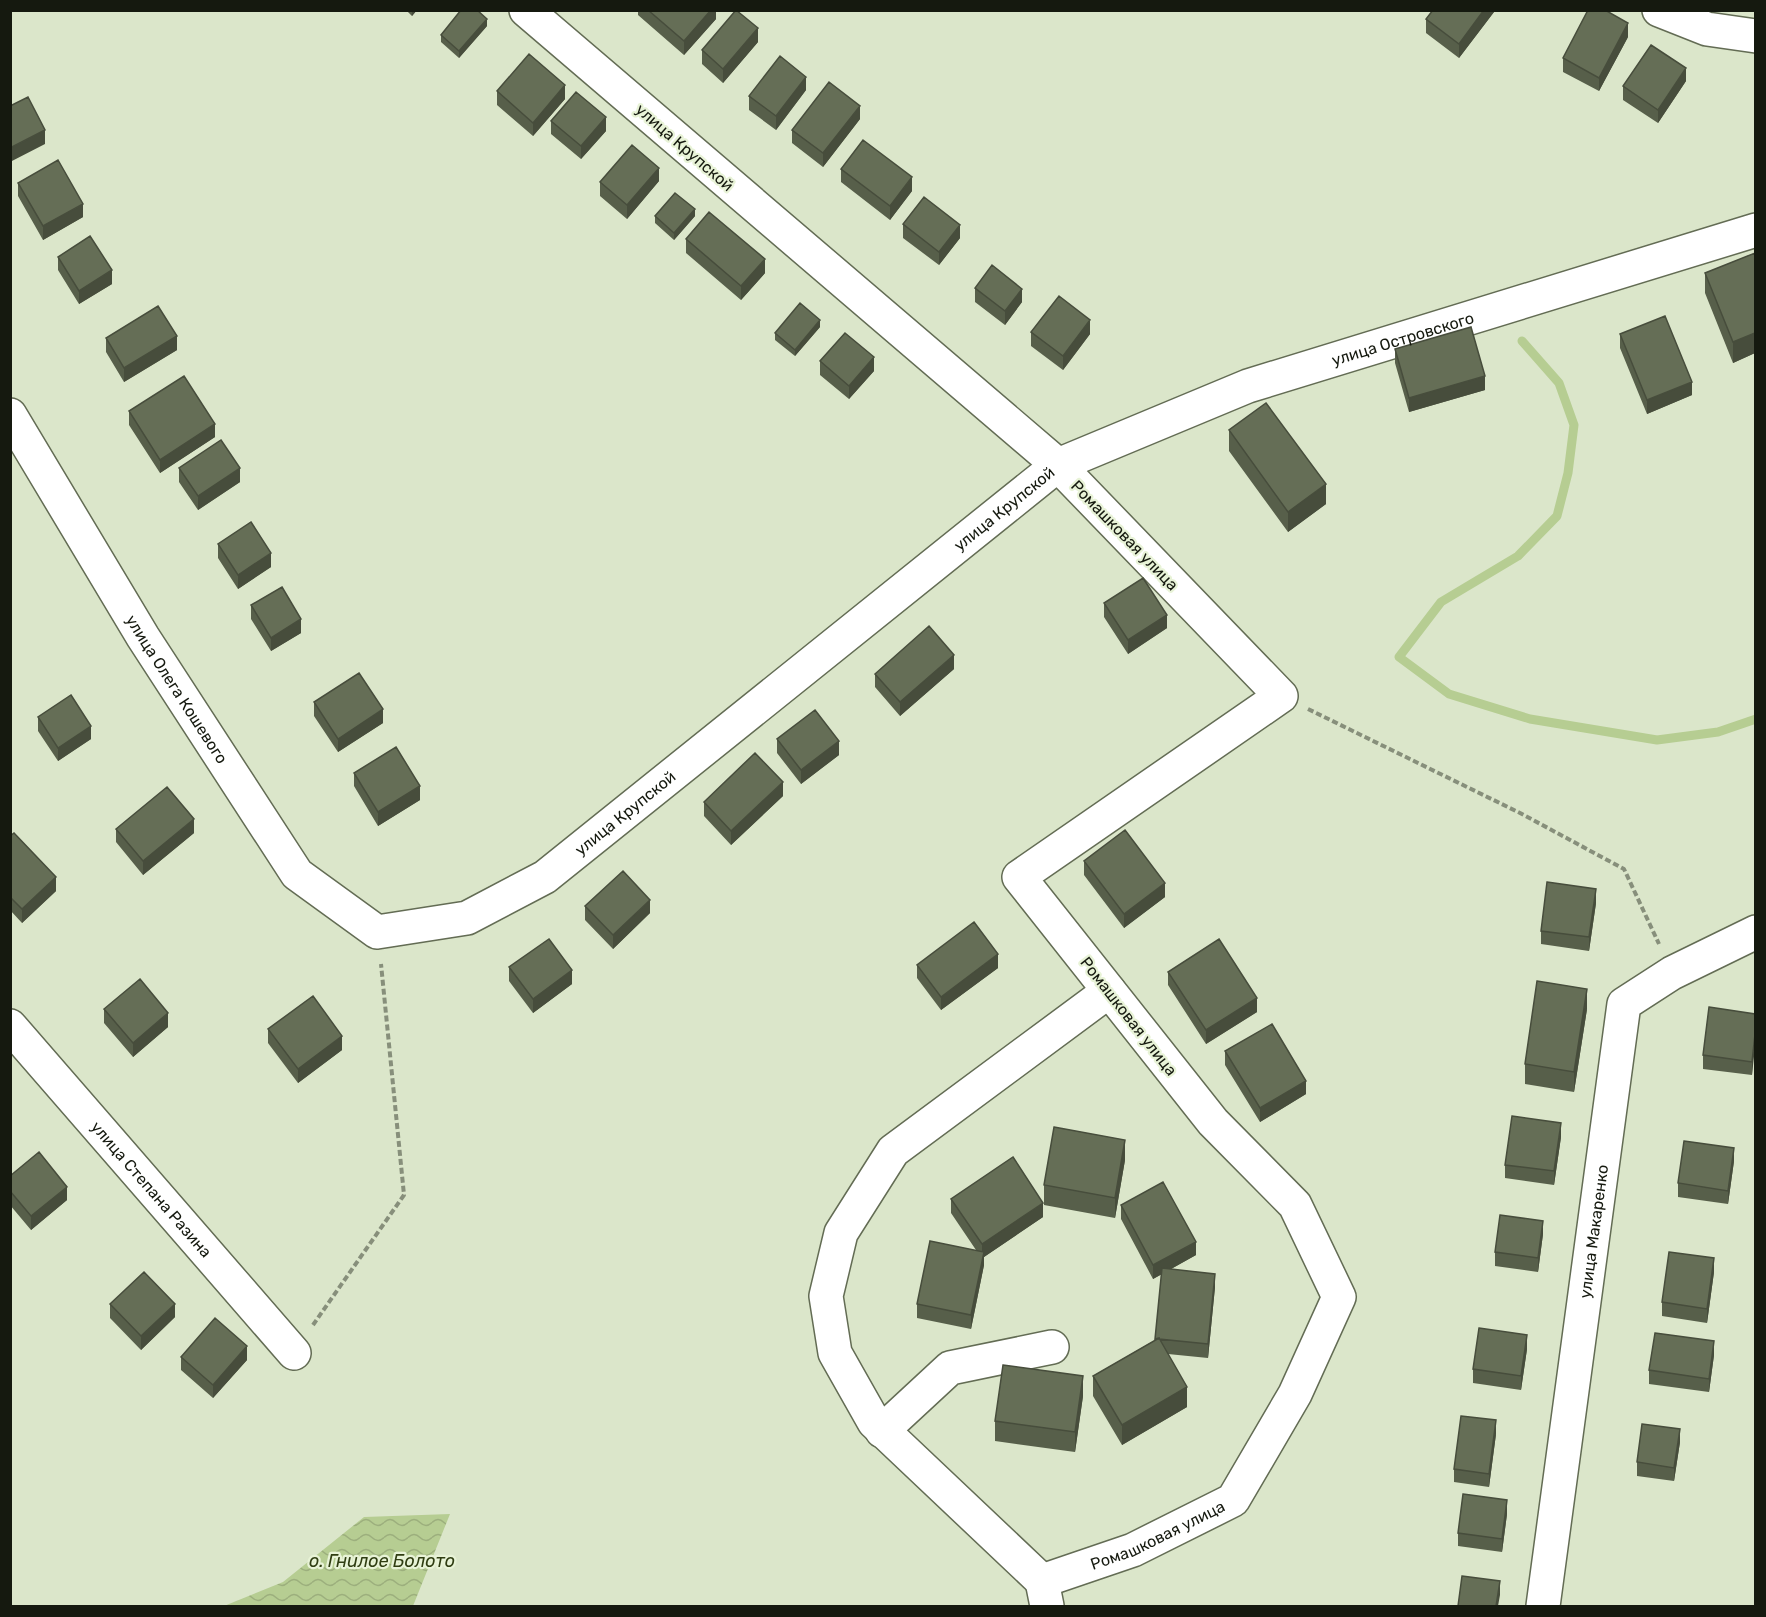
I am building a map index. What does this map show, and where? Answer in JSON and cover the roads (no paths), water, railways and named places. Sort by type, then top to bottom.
[{"type":"street","name":"улица Крупской","points":[[377,932],[467,918],[545,877],[1058,465],[526,10]]},
{"type":"street","points":[[1659,10],[1707,29],[1755,36]]},
{"type":"street","name":"улица Островского","points":[[1058,465],[1248,386],[1755,230]]},
{"type":"street","name":"улица Олега Кошевого","points":[[10,415],[143,638],[297,873],[377,932]]},
{"type":"street","name":"Ромашковая улица","points":[[1045,1594],[1233,1500],[1295,1394],[1339,1298],[1295,1205],[1212,1122],[1019,877],[1281,696],[1058,465]]},
{"type":"street","name":"улица Макаренко","points":[[1543,1606],[1623,1004],[1672,973],[1755,932]]},
{"type":"street","points":[[1045,1594],[874,1422],[835,1353],[826,1296],[841,1233],[894,1151],[1109,991]]},
{"type":"street","name":"улица Степана Разина","points":[[10,1026],[294,1353]]},
{"type":"street","points":[[882,1431],[950,1368],[1052,1347]]},
{"type":"water","name":"о. Гнилое Болото","points":[[450,1514],[413,1606],[224,1606],[283,1582],[364,1517]]},
{"type":"waterway","points":[[1522,341],[1559,383],[1574,425],[1568,473],[1557,516],[1518,556],[1441,602],[1399,657],[1449,694],[1530,719],[1657,740],[1718,732],[1756,719]]}]
